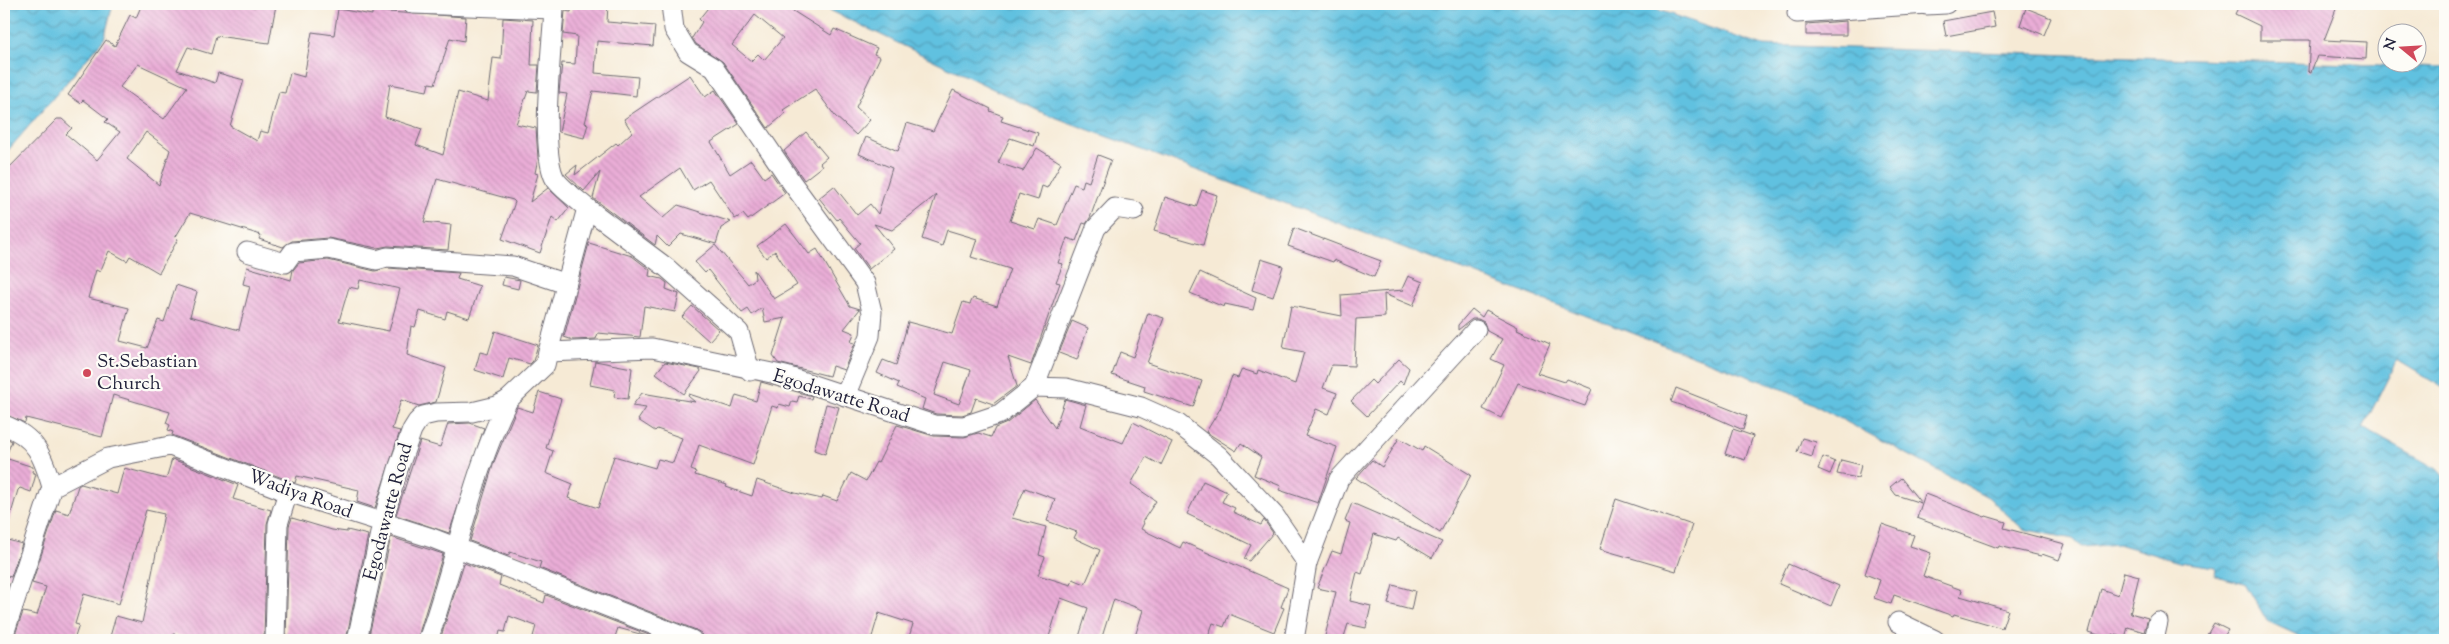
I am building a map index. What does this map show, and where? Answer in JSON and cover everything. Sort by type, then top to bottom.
[{"type":"street","points":[[413,4],[554,9],[548,102],[549,153],[554,178],[587,208],[668,268],[739,332],[750,371]]},
{"type":"street","points":[[671,4],[674,29],[688,52],[714,68],[792,183],[865,283],[872,312],[870,336],[845,396]]},
{"type":"street","points":[[1801,4],[1797,13],[1946,4]]},
{"type":"street","points":[[1134,210],[1123,207],[1115,208],[1096,228],[1034,387],[1066,388],[1141,407],[1177,423],[1219,456],[1274,515],[1307,563]]},
{"type":"street","points":[[548,352],[587,208]]},
{"type":"street","points":[[247,252],[285,263],[293,252],[329,249],[377,260],[387,257],[513,266],[566,284]]},
{"type":"street","points":[[1294,640],[1307,563],[1339,479],[1476,330]]},
{"type":"street","name":"Egodawatte Road","points":[[357,640],[382,524],[412,430],[423,416],[436,413],[472,412],[508,400],[545,365],[548,352],[652,348],[750,371],[786,376],[934,425],[964,426],[1000,414],[1034,387]]},
{"type":"street","points":[[428,640],[455,547],[494,429],[508,400]]},
{"type":"street","points":[[4,425],[19,431],[42,455],[52,487],[4,634]]},
{"type":"street","name":"Wadiya Road","points":[[52,487],[108,458],[170,446],[288,492],[382,524],[432,538],[692,640]]},
{"type":"street","points":[[275,640],[278,524],[288,492]]},
{"type":"street","points":[[1898,622],[1935,640]]},
{"type":"water","points":[[4,4],[113,4],[104,39],[4,155]]},
{"type":"water","points":[[817,4],[1641,4],[1760,45],[2376,65],[2376,72],[2426,72],[2426,66],[2445,67],[2445,389],[2397,360],[2363,428],[2437,469],[2445,478],[2445,640],[2308,640],[2267,621],[2245,583],[2215,576],[2216,567],[2179,562],[2118,544],[2082,547],[2073,539],[2023,529],[1988,497],[1790,392],[1041,112]]},
{"type":"building","points":[[142,4],[237,4],[255,7],[256,4],[276,5],[269,43],[216,36],[211,54],[188,47],[177,70],[215,83],[218,73],[244,80],[230,126],[257,141],[260,131],[268,133],[279,92],[285,93],[290,73],[304,77],[312,32],[334,35],[338,9],[372,15],[372,11],[466,17],[464,41],[450,38],[435,84],[429,83],[427,91],[390,84],[385,117],[422,129],[416,145],[443,155],[458,92],[488,101],[493,58],[501,59],[503,18],[533,20],[531,65],[539,65],[537,92],[528,91],[516,124],[536,128],[538,158],[535,173],[538,174],[530,202],[548,188],[569,208],[558,222],[552,217],[540,253],[502,239],[515,202],[513,200],[437,179],[424,222],[451,225],[448,250],[388,246],[377,248],[328,238],[292,241],[283,247],[259,239],[261,235],[190,213],[175,238],[178,239],[159,273],[130,256],[127,261],[109,251],[100,272],[96,270],[88,298],[129,308],[120,341],[147,348],[158,320],[164,322],[176,285],[197,292],[190,316],[239,330],[250,286],[243,284],[247,267],[291,280],[293,270],[299,263],[328,260],[375,271],[388,268],[459,273],[457,279],[480,286],[469,318],[447,311],[445,319],[420,311],[415,327],[411,326],[407,355],[446,368],[436,402],[419,406],[401,400],[392,429],[400,431],[375,508],[357,502],[359,490],[297,476],[295,483],[172,435],[173,432],[168,430],[170,425],[166,423],[170,412],[113,395],[102,437],[26,418],[25,423],[4,414],[4,173],[57,119],[62,119],[72,128],[66,134],[97,160],[120,132],[105,122],[108,119],[83,100],[80,103],[68,95],[106,40],[115,46],[130,15],[136,18]],"holes":[[[138,64],[187,87],[164,119],[120,87]],[[146,132],[170,150],[159,185],[127,159]],[[360,280],[400,289],[389,331],[339,321],[349,287],[358,289]]]},
{"type":"building","points":[[572,4],[608,4],[607,22],[655,26],[653,46],[597,41],[595,73],[638,77],[636,96],[593,91],[585,123],[588,124],[584,138],[559,132],[567,94],[559,93],[562,63],[575,64],[577,36],[563,34],[565,11],[571,12]]},
{"type":"building","points":[[711,4],[782,4],[831,35],[834,29],[877,48],[874,54],[880,57],[856,107],[870,120],[856,135],[835,116],[815,89],[783,110],[786,113],[768,128],[723,62],[696,44],[692,38],[702,22],[699,19]],"holes":[[[755,15],[783,38],[764,60],[758,54],[751,61],[732,45]]]},
{"type":"building","points":[[2240,4],[2338,4],[2324,40],[2367,42],[2366,59],[2317,56],[2311,72],[2308,71],[2310,40],[2260,40],[2260,26],[2235,14]]},
{"type":"building","points":[[2026,8],[2051,18],[2044,35],[2020,25]]},
{"type":"building","points":[[1992,12],[1995,27],[1946,36],[1943,21]]},
{"type":"building","points":[[1846,21],[1846,35],[1806,35],[1806,24]]},
{"type":"building","points":[[690,75],[705,97],[715,90],[739,124],[711,142],[730,174],[751,160],[764,178],[771,173],[785,193],[748,220],[743,214],[735,219],[709,180],[693,190],[680,168],[639,197],[663,218],[678,205],[731,222],[721,228],[716,244],[681,234],[668,247],[657,236],[655,245],[593,198],[600,172],[584,191],[566,174],[577,165],[575,175],[616,143],[618,145],[632,132],[624,119]]},
{"type":"building","points":[[953,90],[991,109],[990,111],[1003,116],[1001,121],[1038,133],[1034,146],[1010,138],[998,163],[1023,171],[1037,148],[1061,163],[1047,188],[1042,186],[1038,200],[1019,194],[1010,221],[1035,229],[1039,219],[1057,225],[1074,184],[1082,187],[1084,180],[1089,182],[1098,155],[1111,160],[1090,218],[1086,224],[1083,223],[1076,241],[1067,238],[1058,263],[1063,264],[1056,282],[1060,283],[1031,365],[1008,357],[1017,386],[993,404],[976,398],[971,412],[962,415],[936,414],[922,409],[925,399],[897,387],[899,383],[877,373],[883,360],[896,365],[908,322],[952,334],[963,302],[970,304],[973,298],[997,306],[1010,269],[971,257],[977,239],[947,230],[942,246],[922,239],[936,195],[892,230],[874,224],[894,249],[869,269],[854,248],[860,243],[839,218],[837,220],[819,198],[834,186],[857,215],[870,204],[878,214],[892,168],[859,154],[866,137],[898,151],[907,123],[933,131]],"holes":[[[945,362],[971,370],[959,404],[934,395]]]},
{"type":"building","points":[[806,132],[827,157],[820,163],[822,166],[804,180],[784,151]]},
{"type":"building","points":[[1202,190],[1217,195],[1203,245],[1154,231],[1165,197],[1196,207]]},
{"type":"building","points":[[786,224],[809,254],[817,249],[850,306],[860,309],[844,329],[854,333],[851,342],[855,343],[844,370],[832,366],[829,376],[778,363],[773,356],[785,318],[765,322],[762,308],[752,315],[748,309],[742,313],[708,270],[705,273],[695,262],[715,245],[748,284],[755,279],[754,270],[774,299],[797,285],[775,251],[766,258],[757,246]]},
{"type":"building","points":[[1294,228],[1381,261],[1374,277],[1334,260],[1333,262],[1288,246]]},
{"type":"building","points":[[589,243],[632,256],[650,270],[649,276],[662,279],[667,283],[666,289],[679,294],[675,312],[644,306],[640,337],[598,333],[596,339],[573,340],[564,337]]},
{"type":"building","points":[[1261,259],[1283,266],[1273,297],[1252,290]]},
{"type":"building","points":[[1200,272],[1256,298],[1253,310],[1225,304],[1224,307],[1190,293]]},
{"type":"building","points":[[1408,276],[1423,282],[1413,306],[1384,294],[1385,317],[1356,319],[1354,366],[1332,365],[1323,388],[1337,393],[1329,414],[1316,409],[1305,436],[1337,447],[1318,503],[1279,490],[1281,486],[1254,475],[1261,457],[1241,443],[1236,451],[1206,432],[1220,409],[1232,376],[1238,378],[1242,369],[1257,374],[1258,370],[1295,384],[1304,352],[1283,348],[1291,306],[1342,316],[1341,295],[1404,290],[1402,289]]},
{"type":"building","points":[[504,277],[520,280],[518,289],[502,285]]},
{"type":"building","points":[[692,306],[719,330],[709,341],[682,317]]},
{"type":"building","points":[[1472,309],[1482,317],[1486,310],[1518,327],[1517,329],[1550,344],[1537,373],[1565,382],[1567,379],[1592,389],[1585,406],[1518,383],[1501,418],[1483,409],[1504,365],[1491,359],[1502,339],[1487,331],[1484,322],[1478,319],[1472,319],[1458,330],[1458,325]]},
{"type":"building","points":[[1148,313],[1164,318],[1147,363],[1202,381],[1193,407],[1144,391],[1145,386],[1112,375],[1120,352],[1133,357]]},
{"type":"building","points":[[1072,321],[1088,328],[1077,360],[1059,353]]},
{"type":"building","points":[[495,331],[538,345],[533,361],[530,364],[509,358],[503,379],[475,370],[480,352],[488,354]]},
{"type":"building","points":[[1399,359],[1409,368],[1403,384],[1400,381],[1367,416],[1351,401],[1371,380],[1375,384]]},
{"type":"building","points":[[595,361],[632,368],[628,399],[614,397],[615,390],[590,385]]},
{"type":"building","points":[[665,362],[700,369],[701,371],[684,394],[656,373]]},
{"type":"building","points":[[761,382],[812,396],[811,399],[799,396],[797,402],[792,401],[790,407],[779,404],[778,408],[772,406],[753,465],[699,445],[691,470],[696,472],[695,475],[727,485],[726,487],[752,496],[757,480],[795,493],[822,499],[823,496],[837,501],[851,473],[866,481],[876,462],[878,463],[897,425],[934,436],[964,437],[978,433],[991,437],[995,428],[1007,423],[1035,400],[1055,428],[1065,399],[1086,405],[1080,426],[1123,443],[1133,422],[1172,442],[1161,465],[1146,457],[1131,484],[1156,501],[1142,522],[1144,523],[1141,529],[1180,548],[1183,542],[1288,588],[1281,607],[1284,608],[1274,632],[1229,614],[1224,627],[1213,623],[1207,640],[1134,640],[1143,610],[1114,599],[1101,640],[1078,640],[1088,608],[1061,598],[1048,640],[908,640],[913,624],[879,613],[871,640],[703,640],[701,633],[696,630],[539,568],[541,562],[510,552],[508,556],[470,541],[494,462],[517,407],[533,412],[539,392],[561,399],[546,448],[553,451],[546,473],[573,484],[568,498],[598,508],[614,456],[655,468],[658,459],[673,463],[682,438],[657,429],[655,431],[638,420],[646,408],[632,406],[642,393],[695,402],[688,396],[689,394],[732,408],[736,395],[756,401]],"holes":[[[1025,488],[1055,499],[1047,521],[1077,532],[1074,538],[1100,550],[1085,584],[1073,579],[1071,585],[1038,575],[1045,557],[1039,555],[1046,527],[1012,518]]]},
{"type":"building","points":[[1676,388],[1747,416],[1743,430],[1707,414],[1671,402]]},
{"type":"building","points":[[826,404],[839,407],[825,454],[814,450]]},
{"type":"building","points":[[470,423],[484,428],[449,533],[396,515],[420,441],[440,447],[448,424]]},
{"type":"building","points":[[1733,429],[1753,436],[1745,460],[1725,454]]},
{"type":"building","points":[[4,437],[12,441],[5,458],[33,467],[32,472],[36,474],[31,492],[20,488],[18,490],[8,524],[4,524]]},
{"type":"building","points":[[1399,438],[1422,451],[1424,446],[1471,475],[1440,533],[1356,478],[1372,460],[1382,467]]},
{"type":"building","points":[[1802,438],[1816,442],[1812,457],[1797,452]]},
{"type":"building","points":[[1823,457],[1835,462],[1830,474],[1818,469]]},
{"type":"building","points":[[172,459],[238,485],[233,499],[271,510],[267,524],[264,640],[194,640],[174,634],[172,640],[109,640],[116,616],[142,623],[164,514],[146,510],[119,604],[84,594],[75,624],[79,625],[74,640],[13,640],[23,612],[37,615],[46,587],[32,583],[56,510],[69,514],[78,486],[81,484],[117,494],[124,468],[166,479]]},
{"type":"building","points":[[1841,460],[1861,465],[1858,478],[1837,474]]},
{"type":"building","points":[[1901,478],[1921,503],[1896,495],[1890,487]]},
{"type":"building","points":[[1203,481],[1227,492],[1222,502],[1235,508],[1233,512],[1261,525],[1264,520],[1273,533],[1249,561],[1244,559],[1251,545],[1187,514]]},
{"type":"building","points":[[1925,494],[1985,517],[2006,522],[2004,528],[2065,544],[2059,560],[2042,554],[2041,556],[1999,546],[1998,548],[1917,518]]},
{"type":"building","points":[[1616,499],[1692,525],[1676,571],[1600,549]]},
{"type":"building","points":[[1352,503],[1442,542],[1432,558],[1398,538],[1396,541],[1374,534],[1362,574],[1357,572],[1350,601],[1371,606],[1366,628],[1348,624],[1343,640],[1324,640],[1336,592],[1317,588],[1332,551],[1341,554],[1350,523],[1345,521]]},
{"type":"building","points":[[292,518],[332,530],[347,532],[347,530],[368,535],[346,640],[286,640],[289,526]]},
{"type":"building","points":[[1882,524],[1914,535],[1910,546],[1931,553],[1923,576],[1962,590],[1960,596],[2008,610],[2002,628],[1954,614],[1953,616],[1894,595],[1891,604],[1874,598],[1880,580],[1865,574]]},
{"type":"building","points":[[391,537],[443,554],[417,640],[368,640]]},
{"type":"building","points":[[4,539],[22,544],[11,577],[4,575]]},
{"type":"building","points":[[464,563],[501,577],[499,585],[544,603],[546,595],[662,640],[618,628],[614,640],[532,640],[536,626],[509,616],[505,632],[500,631],[498,640],[440,640]]},
{"type":"building","points":[[1788,564],[1839,586],[1831,606],[1779,584]]},
{"type":"building","points":[[2124,572],[2139,576],[2130,613],[2148,618],[2144,632],[2128,627],[2125,638],[2113,634],[2112,639],[2089,632],[2101,589],[2118,595]]},
{"type":"building","points":[[1393,585],[1415,591],[1411,610],[1388,604]]},
{"type":"building","points":[[2214,623],[2228,630],[2222,640],[2204,640]]},
{"type":"place","name":"St.Sebastian Church","points":[[87,373]]}]
